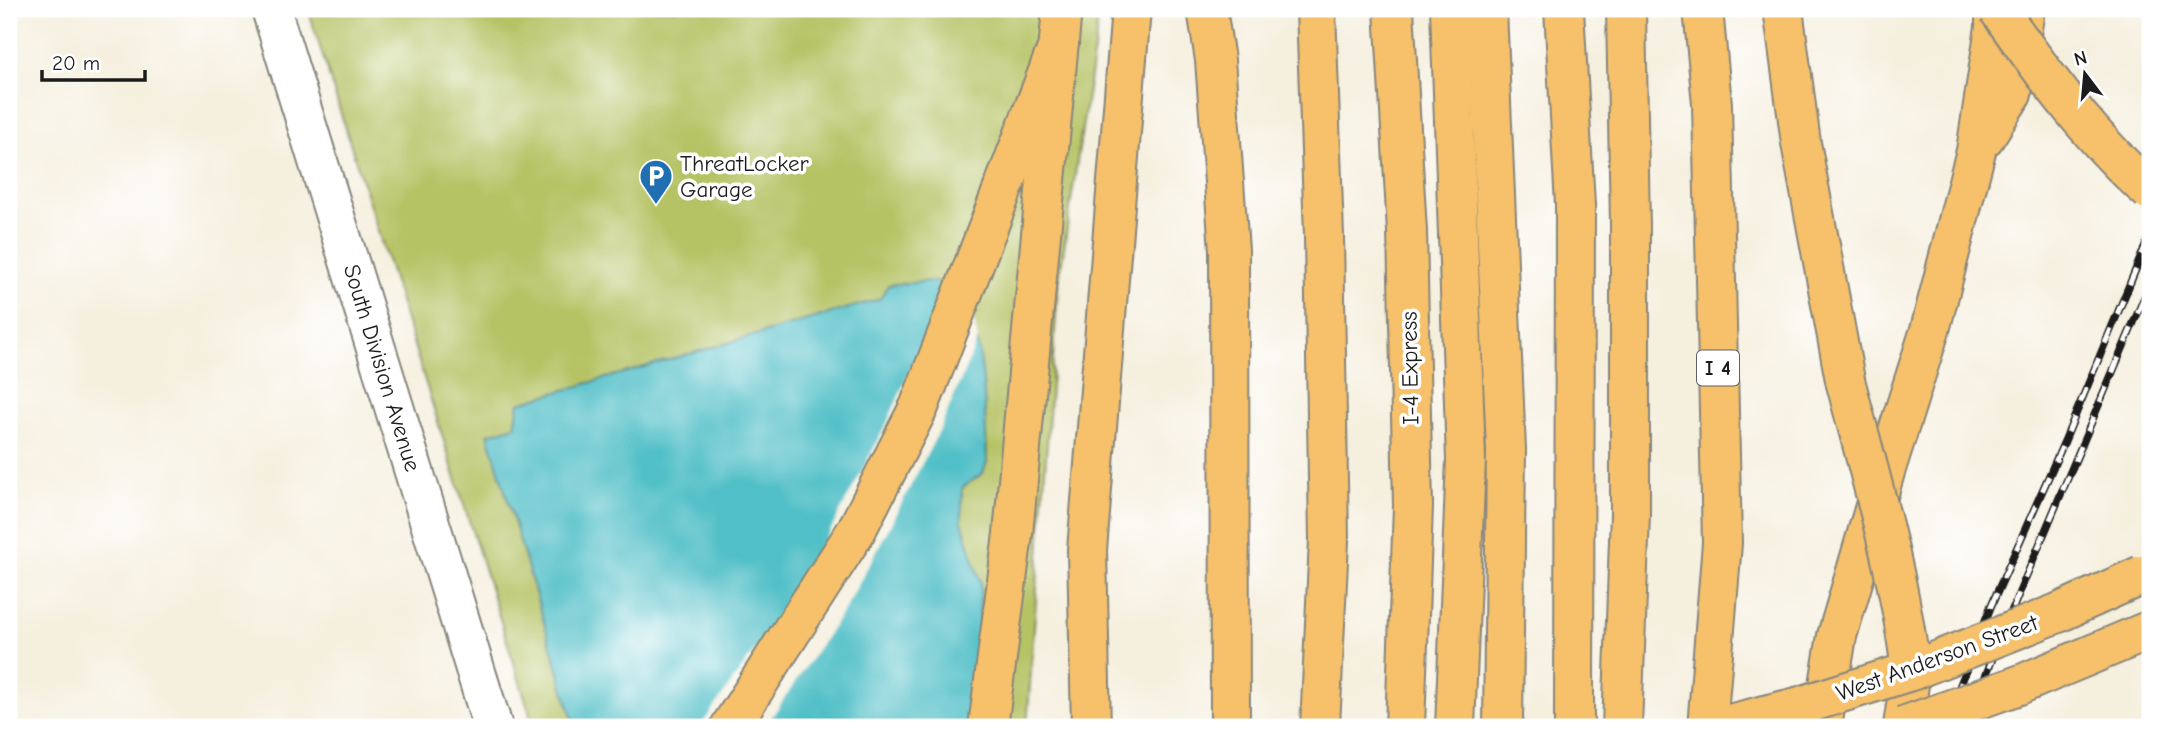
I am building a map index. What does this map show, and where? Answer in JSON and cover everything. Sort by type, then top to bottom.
[{"type":"main road","points":[[1207,9],[1215,60],[1229,250],[1230,727]]},
{"type":"main road","points":[[1317,9],[1329,540],[1320,727]]},
{"type":"main road","name":"I-4 Express","points":[[1394,9],[1407,231],[1413,506],[1405,727]]},
{"type":"main road","points":[[1450,9],[1466,460],[1455,727]]},
{"type":"main road","points":[[1487,9],[1506,450],[1503,727]]},
{"type":"main road","points":[[1564,9],[1575,205],[1574,727]]},
{"type":"main road","points":[[1622,727],[1630,514],[1630,226],[1626,9]]},
{"type":"main road","name":"I 4","points":[[1703,9],[1712,104],[1722,543],[1707,727]]},
{"type":"main road","points":[[1783,9],[1801,143],[1844,380],[1897,577],[1911,671],[1901,727],[2057,671],[2150,630]]},
{"type":"main road","points":[[1972,9],[1963,92],[1976,151]]},
{"type":"main road","points":[[1822,727],[1837,636],[1930,330],[1976,151],[1997,9]]},
{"type":"main road","points":[[1997,9],[2082,120],[2150,191]]},
{"type":"main road","points":[[1976,151],[2012,94],[2025,9]]},
{"type":"main road","points":[[1090,727],[1087,550],[1130,24]]},
{"type":"main road","points":[[730,727],[856,531],[919,407],[1060,26]]},
{"type":"main road","points":[[988,727],[1013,534],[1060,26]]},
{"type":"main road","name":"West Anderson Street","points":[[1717,727],[1797,707],[1911,671],[2058,613],[2150,571]]},
{"type":"street","name":"South Division Avenue","points":[[271,9],[493,727]]},
{"type":"green space","points":[[308,9],[1098,9],[1058,287],[1027,727],[534,727]]},
{"type":"water","points":[[931,281],[957,288],[974,328],[982,372],[987,462],[983,473],[962,488],[962,521],[981,584],[975,727],[575,727],[488,434],[515,426],[519,403],[880,299],[888,285]]},
{"type":"pier","points":[[945,281],[959,284],[969,302],[978,339],[941,427],[846,607],[765,727],[700,727],[770,629],[819,552],[887,423],[931,321]]},
{"type":"railway","points":[[1944,727],[1991,606],[2065,440],[2150,235]]},
{"type":"railway","points":[[1965,727],[2150,284]]},
{"type":"place","name":"ThreatLocker Garage","points":[[656,206]]}]
